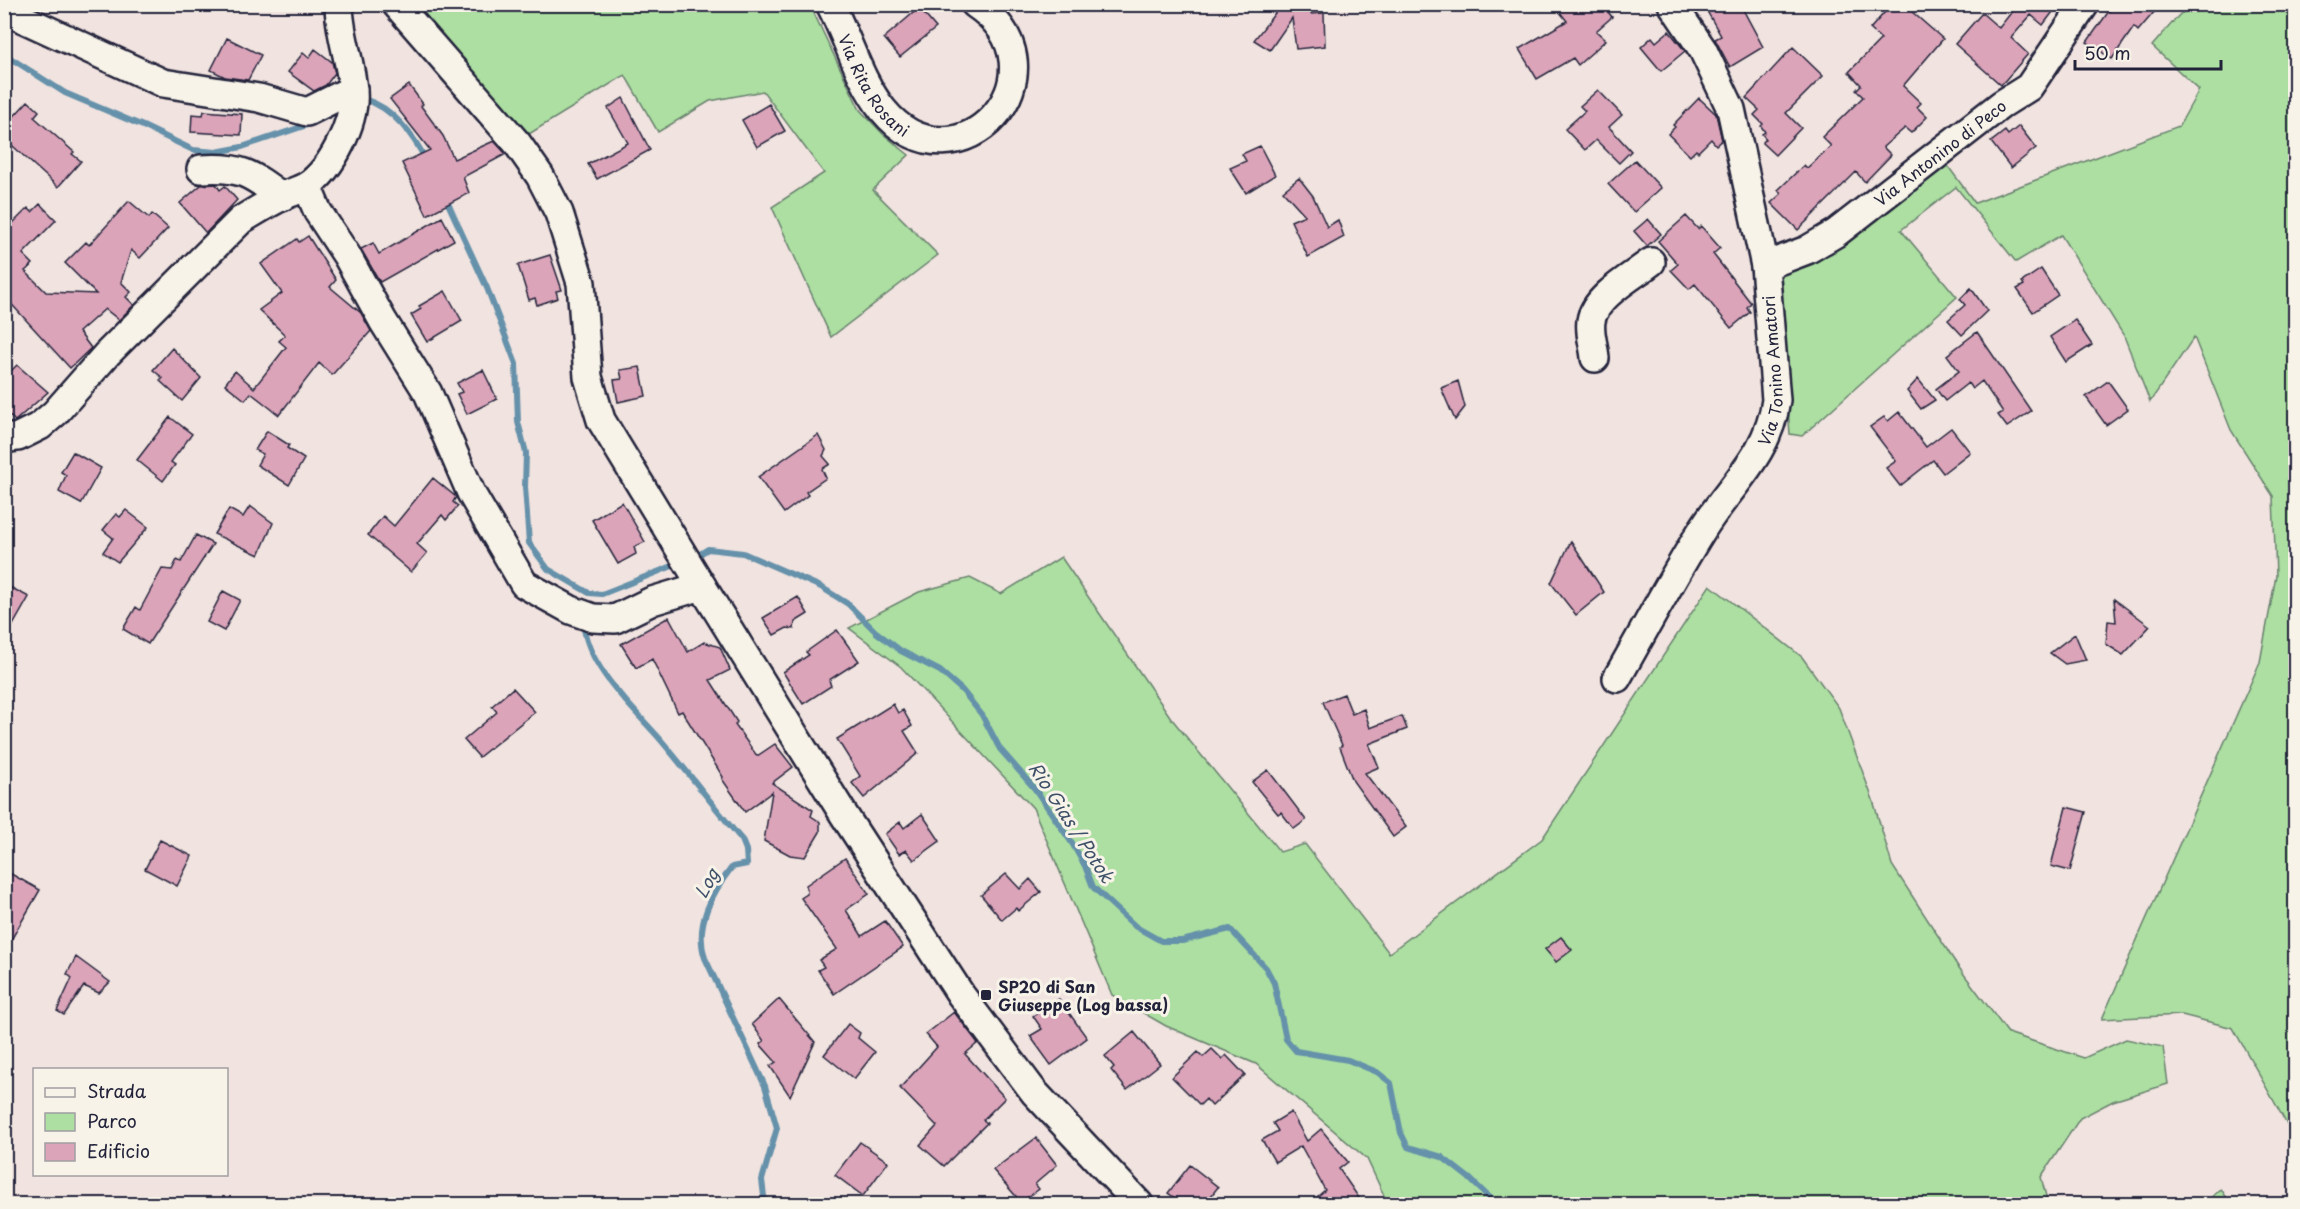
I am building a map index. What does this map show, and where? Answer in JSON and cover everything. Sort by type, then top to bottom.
[{"type":"street","points":[[4,439],[26,433],[55,413],[107,354],[241,220],[307,186],[326,166],[345,135],[354,110],[353,89],[339,23],[339,4]]},
{"type":"street","points":[[396,4],[517,143],[540,176],[560,213],[581,283],[588,377],[601,420],[702,586],[844,815],[961,995],[1034,1092],[1139,1204]]},
{"type":"street","name":"Via Rita Rosani","points":[[830,4],[883,110],[905,130],[928,140],[954,141],[981,128],[1003,109],[1012,89],[1013,68],[1008,40],[990,15],[975,4]]},
{"type":"street","name":"Via Tonino Amatori","points":[[1617,678],[1703,527],[1765,443],[1774,418],[1776,400],[1765,266],[1731,109],[1702,50],[1672,4]]},
{"type":"street","name":"Via Antonino di Peco","points":[[1765,266],[1807,250],[1836,232],[2002,105],[2029,87],[2085,4]]},
{"type":"street","points":[[4,10],[163,83],[260,98],[308,112],[353,89]]},
{"type":"street","points":[[201,169],[229,167],[255,177],[282,197]]},
{"type":"street","points":[[307,186],[318,212],[428,393],[471,493],[524,584],[582,614],[615,619],[652,602],[702,586]]},
{"type":"street","points":[[1594,358],[1590,331],[1593,310],[1628,277],[1650,262]]},
{"type":"green space","points":[[413,5],[810,5],[860,110],[883,134],[909,155],[873,190],[938,255],[831,337],[772,207],[824,173],[763,91],[710,101],[658,132],[625,75],[529,134]]},
{"type":"green space","points":[[2199,5],[2295,5],[2295,1139],[2233,1028],[2182,1015],[2102,1019],[2260,662],[2276,576],[2273,496],[2231,430],[2194,337],[2150,402],[2124,336],[2061,235],[2016,262],[1956,187],[1901,230],[1957,297],[1802,436],[1790,434],[1778,274],[1945,162],[1975,203],[2179,126],[2199,90],[2152,46],[2180,14]]},
{"type":"green space","points":[[1061,557],[1171,718],[1280,852],[1305,844],[1389,953],[1542,839],[1710,585],[1802,657],[1839,708],[1873,800],[1892,865],[1957,965],[2008,1033],[2084,1058],[2126,1039],[2163,1047],[2168,1084],[2113,1101],[2080,1118],[2041,1177],[2048,1204],[1388,1204],[1367,1159],[1256,1064],[1166,1026],[1112,995],[1033,808],[901,667],[849,628],[919,592],[970,578],[1001,594]]},
{"type":"green space","points":[[2221,1189],[2231,1204],[2205,1204],[2205,1203]]},
{"type":"building","points":[[1282,4],[1310,4],[1311,14],[1324,13],[1325,46],[1296,49],[1292,18],[1270,50],[1254,40]]},
{"type":"building","points":[[1566,4],[1602,4],[1612,17],[1596,31],[1606,40],[1578,65],[1573,58],[1537,79],[1519,49],[1567,21],[1559,11]]},
{"type":"building","points":[[1703,4],[1740,4],[1763,47],[1730,67],[1715,39],[1721,36]]},
{"type":"building","points":[[1892,4],[1903,4],[1943,39],[1903,86],[1921,103],[1917,107],[1927,117],[1911,133],[1905,128],[1883,147],[1891,155],[1865,182],[1856,172],[1798,230],[1771,203],[1781,194],[1778,190],[1804,165],[1807,168],[1831,146],[1822,137],[1863,97],[1856,90],[1861,85],[1849,72],[1881,39],[1870,29]]},
{"type":"building","points":[[2018,4],[2059,4],[2043,25],[2031,15],[2011,38],[2028,54],[2001,85],[1955,44],[1982,13],[1999,28]]},
{"type":"building","points":[[2114,4],[2161,4],[2138,31],[2134,27],[2112,59],[2087,42]]},
{"type":"building","points":[[919,8],[936,28],[900,57],[884,38]]},
{"type":"building","points":[[1669,31],[1685,51],[1661,71],[1641,47],[1652,37],[1656,42]]},
{"type":"building","points":[[227,38],[261,55],[248,80],[225,77],[211,70]]},
{"type":"building","points":[[1793,47],[1823,76],[1786,113],[1801,128],[1775,155],[1762,143],[1766,139],[1762,134],[1765,132],[1761,126],[1763,124],[1754,115],[1759,110],[1746,98]]},
{"type":"building","points":[[315,49],[332,62],[335,73],[326,85],[314,91],[288,72],[303,53],[309,58]]},
{"type":"building","points":[[409,85],[443,136],[454,159],[494,141],[506,154],[463,177],[469,193],[427,215],[402,163],[430,150],[390,99]]},
{"type":"building","points":[[1598,90],[1622,115],[1609,127],[1631,151],[1619,163],[1596,140],[1585,150],[1565,129],[1585,111],[1580,106]]},
{"type":"building","points":[[623,98],[650,150],[597,179],[588,164],[628,143],[608,108]]},
{"type":"building","points":[[1699,98],[1716,114],[1722,140],[1716,145],[1711,139],[1698,152],[1696,150],[1690,156],[1668,134],[1675,127],[1673,125]]},
{"type":"building","points":[[28,101],[39,111],[34,117],[81,161],[58,187],[4,138],[4,127]]},
{"type":"building","points":[[769,104],[785,131],[757,147],[742,120]]},
{"type":"building","points":[[204,111],[242,114],[241,135],[191,132],[192,114],[203,115]]},
{"type":"building","points":[[2019,126],[2036,148],[2011,168],[1991,142],[2005,131],[2008,135]]},
{"type":"building","points":[[1260,146],[1275,175],[1246,193],[1230,168],[1246,161],[1242,154]]},
{"type":"building","points":[[1635,160],[1661,188],[1634,212],[1608,184]]},
{"type":"building","points":[[1299,178],[1313,196],[1327,227],[1338,220],[1344,237],[1308,257],[1291,221],[1305,215],[1283,191]]},
{"type":"building","points":[[216,184],[220,190],[225,186],[237,200],[206,233],[180,203],[201,185]]},
{"type":"building","points":[[129,201],[149,218],[152,214],[168,228],[140,258],[131,250],[121,282],[131,292],[126,297],[134,305],[119,320],[105,309],[79,332],[91,348],[70,368],[4,296],[4,232],[28,208],[32,212],[40,204],[56,220],[23,254],[33,264],[25,271],[46,292],[96,294],[65,263],[86,242],[89,245]]},
{"type":"building","points":[[1686,216],[1698,229],[1701,226],[1720,248],[1713,254],[1751,303],[1747,307],[1750,312],[1731,328],[1695,284],[1689,289],[1671,270],[1678,264],[1658,241]]},
{"type":"building","points":[[442,217],[454,240],[380,282],[361,249],[373,243],[379,254]]},
{"type":"building","points":[[1648,219],[1661,234],[1647,246],[1634,231]]},
{"type":"building","points":[[308,236],[336,280],[330,287],[361,313],[371,331],[332,375],[319,363],[279,415],[251,393],[245,400],[225,384],[235,371],[254,388],[286,347],[279,341],[285,335],[259,310],[282,293],[261,264],[297,239],[299,242]]},
{"type":"building","points":[[550,255],[562,290],[556,291],[558,298],[537,305],[535,298],[529,300],[518,265]]},
{"type":"building","points":[[2041,269],[2058,295],[2033,312],[2017,289],[2024,285],[2022,282]]},
{"type":"building","points":[[1971,288],[1987,311],[1962,335],[1948,320],[1965,305],[1960,299]]},
{"type":"building","points":[[445,291],[462,321],[427,342],[411,315],[421,309],[419,306]]},
{"type":"building","points":[[2075,320],[2092,345],[2066,362],[2050,337]]},
{"type":"building","points":[[1977,332],[2031,411],[2007,427],[1998,415],[2003,412],[1982,381],[1972,389],[1968,383],[1945,401],[1936,389],[1959,371],[1947,355]]},
{"type":"building","points":[[172,348],[201,378],[182,401],[160,381],[163,378],[153,370]]},
{"type":"building","points":[[17,365],[48,392],[15,421],[4,410],[4,378]]},
{"type":"building","points":[[640,367],[646,396],[618,402],[614,380],[622,379],[620,370]]},
{"type":"building","points":[[483,370],[497,399],[467,414],[457,394],[462,392],[457,383]]},
{"type":"building","points":[[1918,379],[1935,400],[1921,409],[1907,391]]},
{"type":"building","points":[[1458,381],[1465,407],[1455,420],[1441,388]]},
{"type":"building","points":[[2108,381],[2128,409],[2106,425],[2086,397]]},
{"type":"building","points":[[1899,412],[1926,447],[1951,428],[1970,452],[1943,473],[1933,460],[1900,486],[1886,468],[1896,461],[1870,427],[1884,417],[1888,421]]},
{"type":"building","points":[[170,417],[192,434],[171,462],[175,465],[163,481],[137,460]]},
{"type":"building","points":[[267,431],[289,445],[287,448],[304,459],[289,485],[257,465],[263,454],[255,450]]},
{"type":"building","points":[[818,435],[826,450],[823,456],[830,464],[822,469],[826,478],[806,492],[808,495],[784,513],[758,477]]},
{"type":"building","points":[[73,452],[101,468],[81,504],[59,492],[66,475],[61,472]]},
{"type":"building","points":[[433,478],[456,497],[453,502],[458,506],[446,520],[442,515],[417,544],[427,553],[411,572],[368,535],[383,516],[394,526]]},
{"type":"building","points":[[622,502],[645,542],[634,547],[636,554],[618,564],[592,520]]},
{"type":"building","points":[[250,506],[273,523],[259,555],[214,534],[229,509],[243,517]]},
{"type":"building","points":[[126,510],[148,527],[118,562],[103,552],[113,538],[103,530],[116,514],[120,517]]},
{"type":"building","points":[[196,535],[213,544],[148,644],[123,629],[136,607],[140,610],[162,569],[172,570],[177,560],[181,562]]},
{"type":"building","points":[[1571,541],[1604,592],[1576,615],[1551,583]]},
{"type":"building","points":[[4,584],[29,597],[4,641]]},
{"type":"building","points":[[223,591],[240,600],[224,631],[207,622]]},
{"type":"building","points":[[798,597],[808,614],[795,622],[794,629],[787,628],[774,635],[763,618]]},
{"type":"building","points":[[2114,599],[2150,626],[2123,655],[2106,644],[2108,621],[2116,622]]},
{"type":"building","points":[[669,617],[688,652],[704,642],[720,647],[730,670],[710,680],[737,722],[735,725],[757,756],[775,744],[793,767],[772,783],[813,810],[811,816],[820,822],[820,832],[805,857],[790,855],[764,841],[772,792],[745,812],[722,779],[723,777],[682,711],[678,713],[652,659],[636,668],[621,644]]},
{"type":"building","points":[[837,630],[859,661],[829,680],[831,686],[803,704],[783,672],[809,655],[806,652]]},
{"type":"building","points":[[2075,634],[2086,660],[2065,664],[2050,653]]},
{"type":"building","points":[[513,688],[535,712],[479,757],[464,740],[497,712],[492,706]]},
{"type":"building","points":[[1344,694],[1352,714],[1364,709],[1370,728],[1402,716],[1407,729],[1369,744],[1379,767],[1365,773],[1406,827],[1393,837],[1353,781],[1340,747],[1342,745],[1323,702]]},
{"type":"building","points":[[893,704],[898,713],[903,710],[912,726],[904,731],[918,753],[864,798],[852,783],[860,776],[837,739]]},
{"type":"building","points":[[1268,770],[1306,820],[1294,829],[1281,812],[1278,814],[1252,782]]},
{"type":"building","points":[[2066,807],[2086,812],[2070,871],[2051,866]]},
{"type":"building","points":[[922,814],[940,841],[914,860],[906,850],[899,854],[885,834],[900,822],[904,828]]},
{"type":"building","points":[[160,840],[192,856],[177,886],[145,869]]},
{"type":"building","points":[[845,858],[869,894],[846,910],[862,936],[885,921],[903,947],[834,994],[818,970],[824,967],[819,960],[837,949],[801,898],[807,894],[806,885]]},
{"type":"building","points":[[4,870],[40,890],[4,952]]},
{"type":"building","points":[[1006,874],[1020,889],[1030,879],[1041,892],[1018,911],[1016,908],[1002,920],[981,895]]},
{"type":"building","points":[[1561,937],[1572,950],[1556,962],[1545,949]]},
{"type":"building","points":[[76,957],[110,982],[99,993],[84,986],[64,1015],[57,1011],[72,978],[67,974]]},
{"type":"building","points":[[779,999],[815,1042],[790,1096],[770,1066],[776,1062],[760,1044],[764,1041],[752,1024]]},
{"type":"building","points":[[1059,999],[1087,1038],[1051,1065],[1030,1036],[1042,1029],[1033,1016]]},
{"type":"building","points":[[954,1012],[978,1043],[965,1054],[1005,1098],[983,1120],[987,1123],[944,1166],[920,1145],[937,1126],[900,1088],[937,1047],[926,1034]]},
{"type":"building","points":[[848,1024],[860,1033],[858,1038],[875,1052],[854,1079],[824,1055]]},
{"type":"building","points":[[1134,1032],[1160,1064],[1127,1090],[1111,1070],[1114,1067],[1105,1056]]},
{"type":"building","points":[[1212,1049],[1222,1059],[1226,1055],[1245,1075],[1212,1106],[1206,1099],[1200,1105],[1172,1077],[1198,1052],[1203,1057]]},
{"type":"building","points":[[1291,1112],[1307,1141],[1321,1129],[1348,1162],[1339,1169],[1359,1198],[1350,1204],[1309,1204],[1325,1190],[1301,1146],[1275,1162],[1262,1140],[1278,1131],[1273,1123]]},
{"type":"building","points":[[1036,1138],[1057,1165],[1035,1184],[1039,1189],[1021,1202],[993,1170]]},
{"type":"building","points":[[860,1142],[888,1162],[863,1196],[835,1175]]},
{"type":"building","points":[[1190,1165],[1218,1187],[1205,1204],[1183,1204],[1168,1193]]},
{"type":"waterway","points":[[4,54],[65,93],[193,150],[216,152],[242,147],[310,124],[332,114]]},
{"type":"waterway","points":[[366,100],[385,109],[402,124],[416,142],[426,161]]},
{"type":"waterway","points":[[446,199],[487,288],[516,364],[518,422],[526,453],[525,487],[529,543],[548,569],[589,593],[602,594],[680,563]]},
{"type":"waterway","name":"Rio Gias / Potok","points":[[692,559],[708,549],[743,553],[821,587],[848,604],[876,632],[901,651],[940,671],[962,690],[982,715],[1000,749],[1035,789],[1072,843],[1085,866],[1093,887],[1136,927],[1161,941],[1182,941],[1230,929],[1266,968],[1274,983],[1286,1039],[1296,1051],[1348,1060],[1377,1072],[1391,1083],[1401,1133],[1408,1147],[1442,1157],[1469,1178],[1496,1204]]},
{"type":"waterway","name":"Log","points":[[583,621],[586,638],[601,670],[742,840],[746,850],[747,864],[732,867],[712,899],[703,922],[702,946],[705,958],[765,1086],[777,1128],[762,1180],[765,1204]]},
{"type":"place","name":"SP20 di San Giuseppe (Log bassa)","points":[[986,995]]}]
